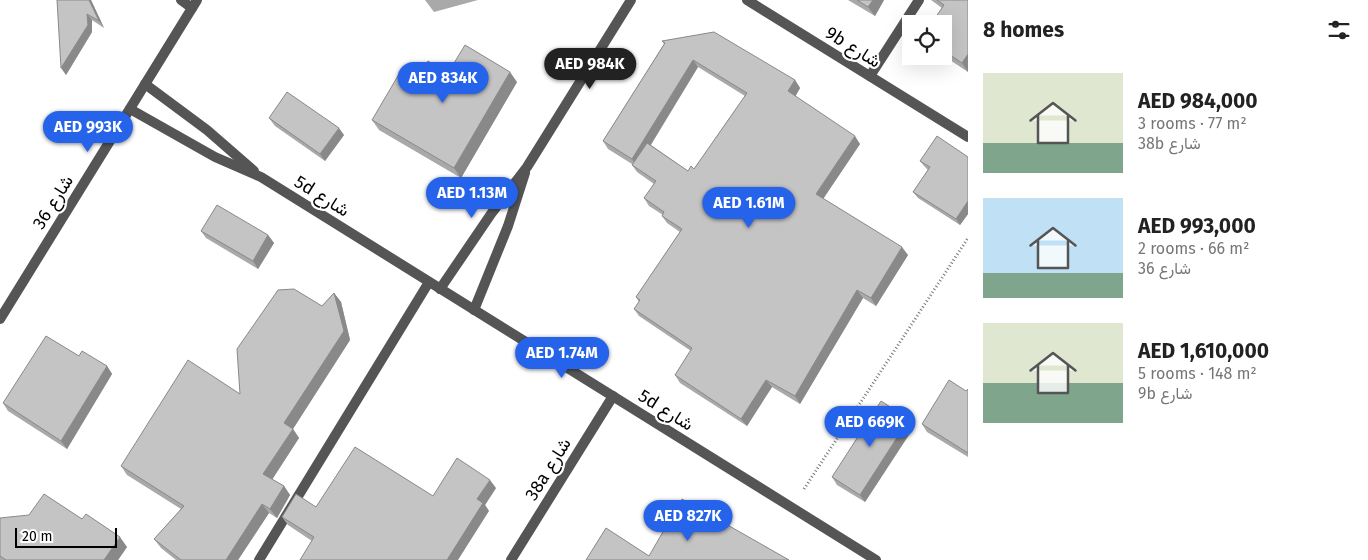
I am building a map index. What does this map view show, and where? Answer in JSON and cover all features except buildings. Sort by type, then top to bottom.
[{"type":"street","points":[[181,0],[195,4]]},
{"type":"street","points":[[440,289],[491,214],[527,167],[631,0]]},
{"type":"street","name":"9b شارع","points":[[747,0],[968,137]]},
{"type":"street","points":[[870,76],[919,0]]},
{"type":"street","name":"شارع 36","points":[[0,319],[195,4]]},
{"type":"street","name":"5d شارع","points":[[145,84],[207,130],[260,177]]},
{"type":"street","name":"5d شارع","points":[[130,109],[215,157],[260,177],[876,560]]},
{"type":"street","points":[[474,310],[508,226],[527,167]]},
{"type":"street","points":[[259,560],[429,282]]},
{"type":"street","name":"38a شارع","points":[[511,560],[612,396]]},
{"type":"path","points":[[791,508],[968,238]]}]
